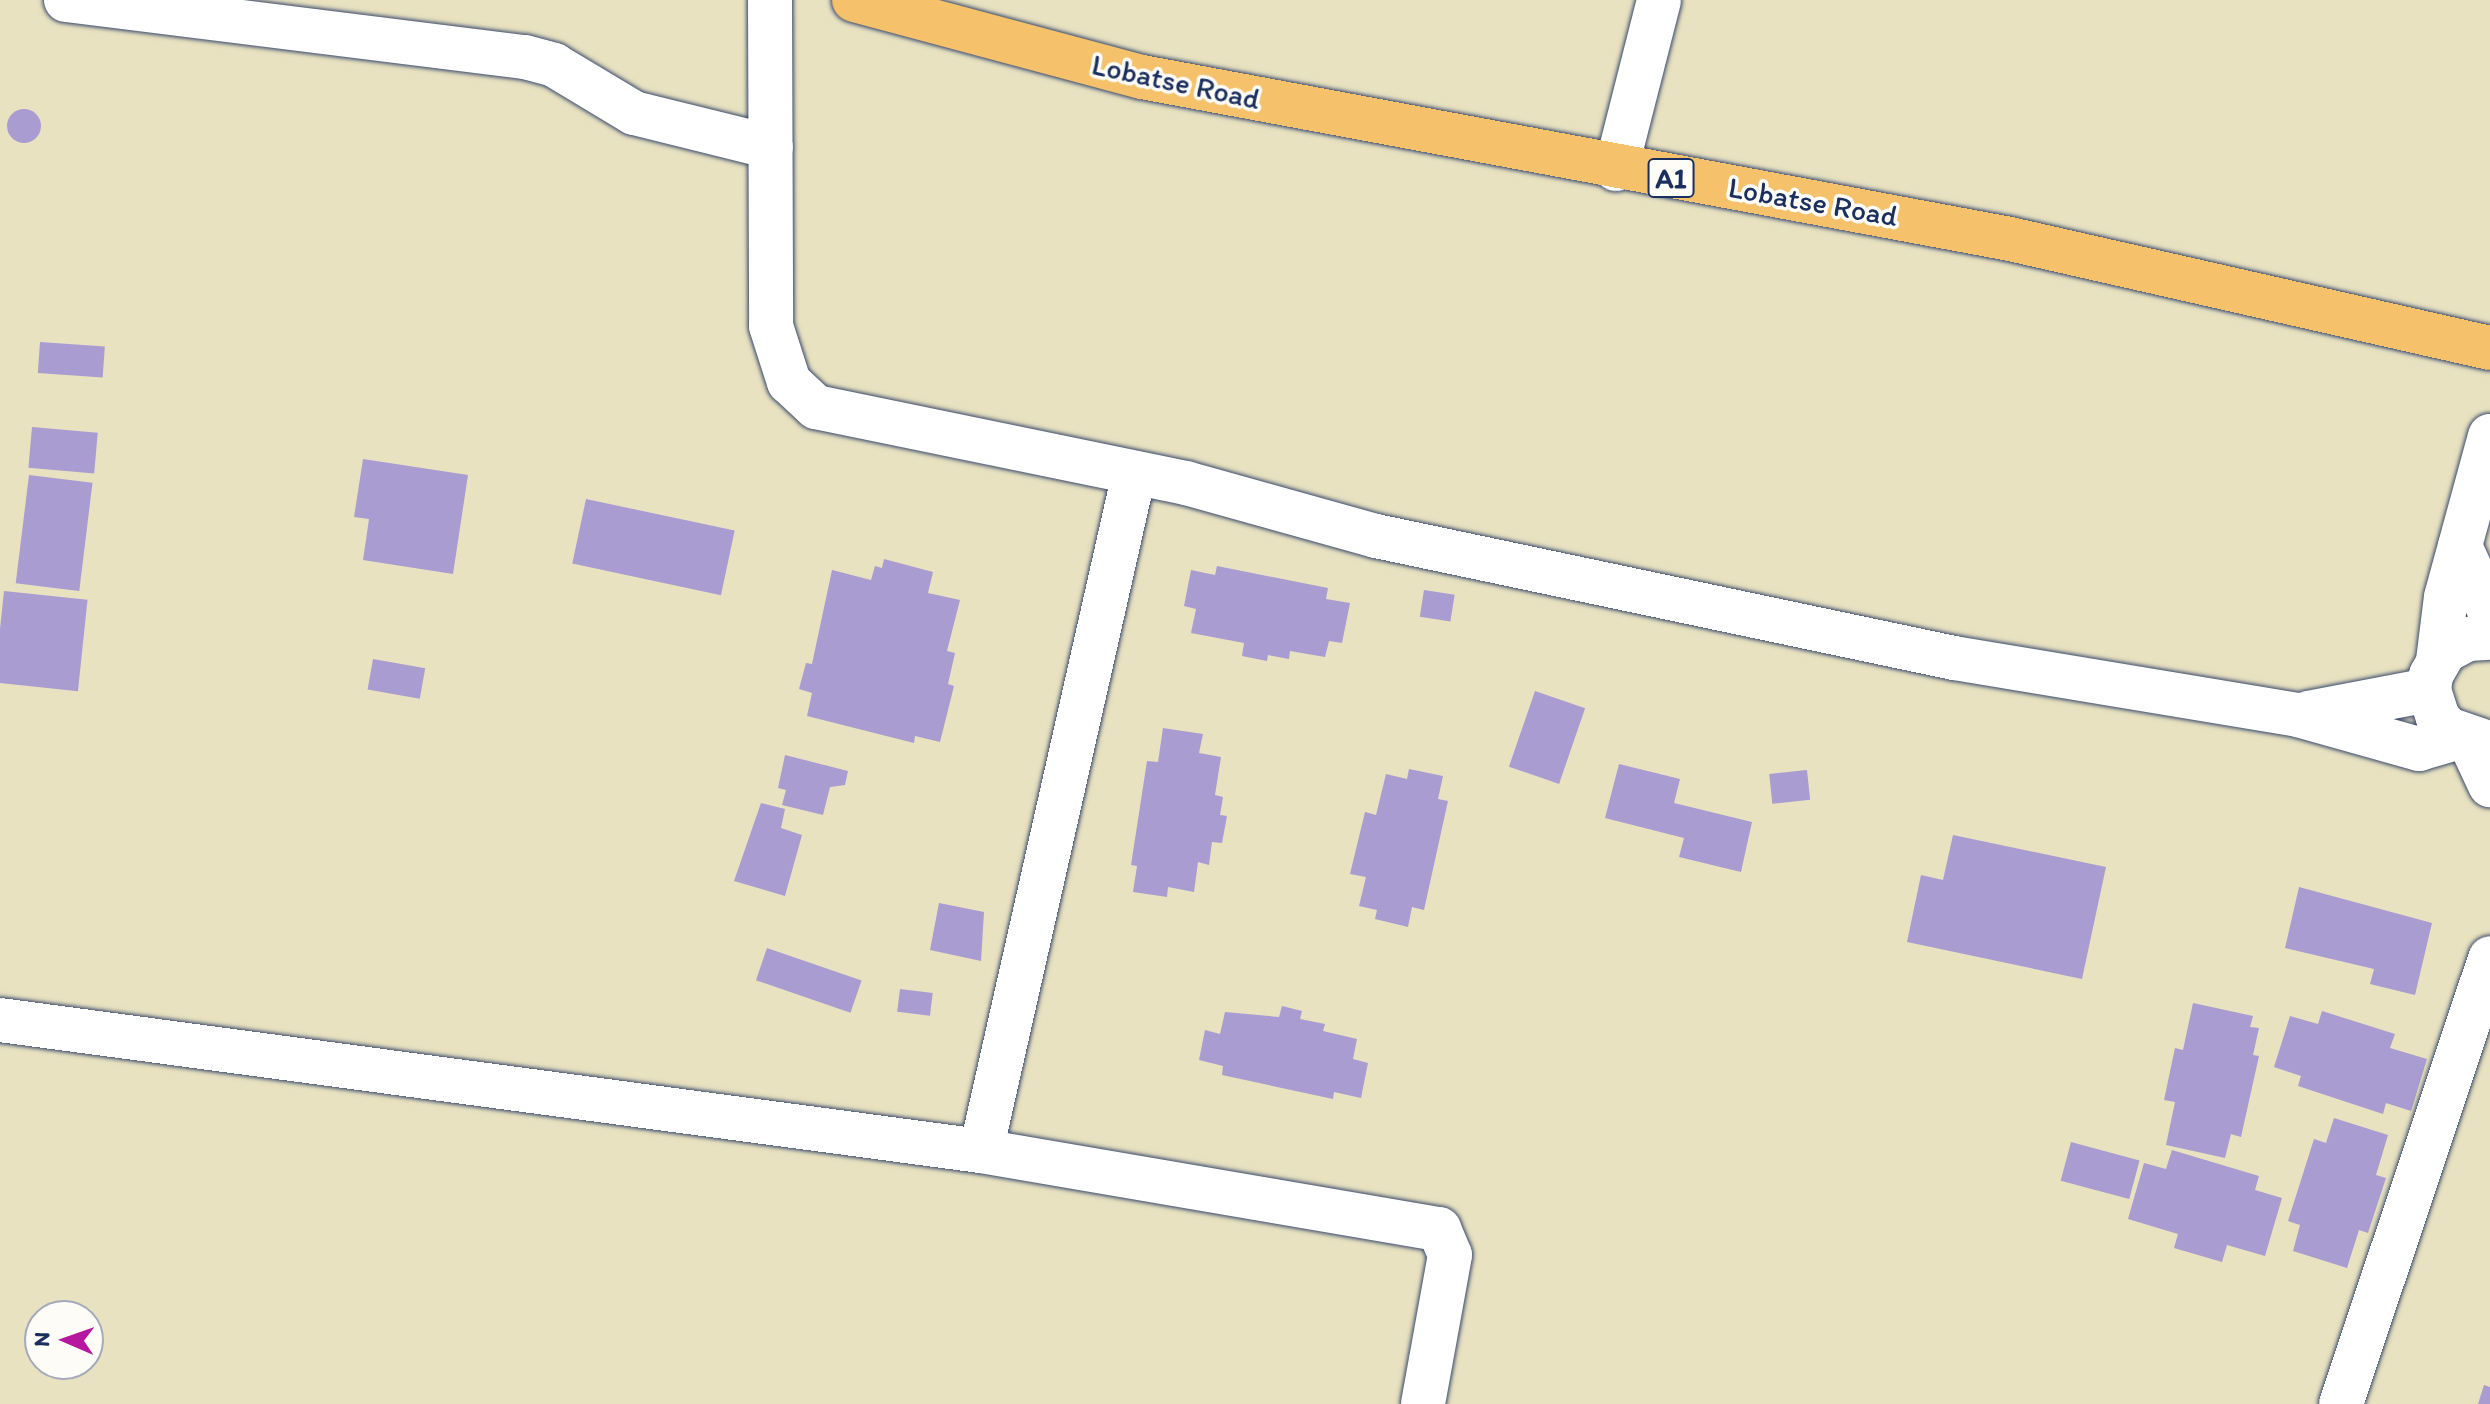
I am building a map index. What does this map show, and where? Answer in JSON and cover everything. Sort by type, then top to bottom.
[{"type":"highway","name":"Lobatse Road","points":[[854,0],[1142,77],[1616,169],[1996,236],[2490,348]]},
{"type":"street","points":[[66,0],[525,57],[554,65],[634,113],[771,147]]},
{"type":"street","points":[[770,0],[771,326],[778,359],[800,397],[845,416],[1231,494],[1376,536],[1939,655],[2298,715],[2419,749],[2473,739]]},
{"type":"street","points":[[1616,169],[1659,0]]},
{"type":"street","points":[[2490,436],[2460,546],[2433,675],[2438,718],[2473,739],[2490,785]]},
{"type":"street","points":[[981,1151],[1134,474]]},
{"type":"street","points":[[2460,546],[2490,612]]},
{"type":"street","points":[[2298,715],[2433,675],[2456,643],[2490,638]]},
{"type":"street","points":[[2341,1404],[2490,958]]},
{"type":"street","points":[[0,1020],[981,1151],[1439,1229],[1450,1255],[1423,1404]]},
{"type":"building","points":[[24,109],[36,114],[41,126],[36,138],[24,143],[12,138],[7,126],[12,114]]},
{"type":"building","points":[[40,342],[105,347],[103,377],[38,373]]},
{"type":"building","points":[[32,427],[98,433],[94,474],[28,468]]},
{"type":"building","points":[[363,459],[468,475],[453,574],[363,560],[369,519],[354,517]]},
{"type":"building","points":[[29,475],[93,483],[79,591],[16,583]]},
{"type":"building","points":[[586,499],[735,531],[721,595],[572,564]]},
{"type":"building","points":[[884,559],[933,572],[928,593],[960,600],[947,651],[955,653],[948,684],[954,686],[940,742],[915,736],[914,743],[807,716],[812,693],[799,689],[806,663],[812,664],[832,570],[871,580],[875,566],[882,568]]},
{"type":"building","points":[[1217,566],[1328,588],[1326,599],[1350,603],[1342,643],[1329,641],[1325,657],[1290,651],[1289,659],[1268,655],[1267,661],[1242,656],[1244,643],[1191,633],[1196,609],[1184,606],[1191,570],[1215,575]]},
{"type":"building","points":[[1424,590],[1455,595],[1450,622],[1420,617]]},
{"type":"building","points":[[4,591],[88,600],[78,691],[0,683]]},
{"type":"building","points":[[373,659],[425,668],[420,699],[368,690]]},
{"type":"building","points":[[1535,691],[1585,708],[1559,784],[1509,767]]},
{"type":"building","points":[[1163,728],[1203,734],[1199,753],[1221,757],[1215,795],[1223,797],[1220,815],[1227,816],[1222,843],[1212,842],[1209,865],[1198,862],[1194,892],[1168,887],[1167,897],[1133,892],[1137,866],[1131,865],[1147,761],[1158,762]]},
{"type":"building","points":[[785,755],[848,771],[845,785],[830,787],[823,815],[782,805],[786,790],[778,788]]},
{"type":"building","points":[[1619,764],[1680,779],[1674,803],[1752,822],[1741,872],[1679,857],[1684,838],[1605,818]]},
{"type":"building","points":[[1409,769],[1443,776],[1438,799],[1448,801],[1424,910],[1412,907],[1408,927],[1375,919],[1377,910],[1359,906],[1366,877],[1350,874],[1365,812],[1376,815],[1386,774],[1407,779]]},
{"type":"building","points":[[1807,770],[1810,800],[1772,804],[1769,774]]},
{"type":"building","points":[[761,803],[785,809],[781,828],[802,835],[785,896],[734,881]]},
{"type":"building","points":[[1953,835],[2106,867],[2082,979],[1907,942],[1921,875],[1943,880]]},
{"type":"building","points":[[2299,887],[2432,923],[2415,995],[2370,984],[2374,969],[2285,948]]},
{"type":"building","points":[[939,903],[984,912],[981,961],[930,950]]},
{"type":"building","points":[[767,948],[862,981],[850,1013],[756,980]]},
{"type":"building","points":[[900,989],[933,993],[930,1016],[897,1012]]},
{"type":"building","points":[[2193,1003],[2253,1016],[2250,1027],[2259,1028],[2253,1055],[2259,1056],[2241,1137],[2231,1134],[2225,1158],[2166,1145],[2175,1102],[2164,1100],[2175,1048],[2183,1050]]},
{"type":"building","points":[[1282,1006],[1302,1011],[1300,1019],[1325,1024],[1323,1031],[1357,1039],[1353,1059],[1368,1063],[1361,1098],[1334,1092],[1333,1099],[1222,1075],[1223,1066],[1199,1060],[1205,1030],[1220,1034],[1225,1012],[1279,1017]]},
{"type":"building","points":[[2322,1011],[2395,1034],[2390,1048],[2427,1059],[2411,1111],[2386,1103],[2383,1114],[2298,1086],[2301,1076],[2274,1067],[2290,1016],[2318,1024]]},
{"type":"building","points":[[2334,1118],[2388,1135],[2376,1175],[2386,1178],[2368,1233],[2359,1230],[2347,1268],[2293,1251],[2300,1225],[2288,1221],[2314,1139],[2326,1143]]},
{"type":"building","points":[[2071,1142],[2140,1160],[2129,1199],[2061,1181]]},
{"type":"building","points":[[2172,1150],[2259,1176],[2255,1190],[2282,1198],[2265,1256],[2227,1245],[2222,1262],[2174,1248],[2178,1234],[2128,1219],[2144,1163],[2166,1169]]},
{"type":"building","points":[[2484,1385],[2490,1387],[2490,1404],[2478,1404]]}]
